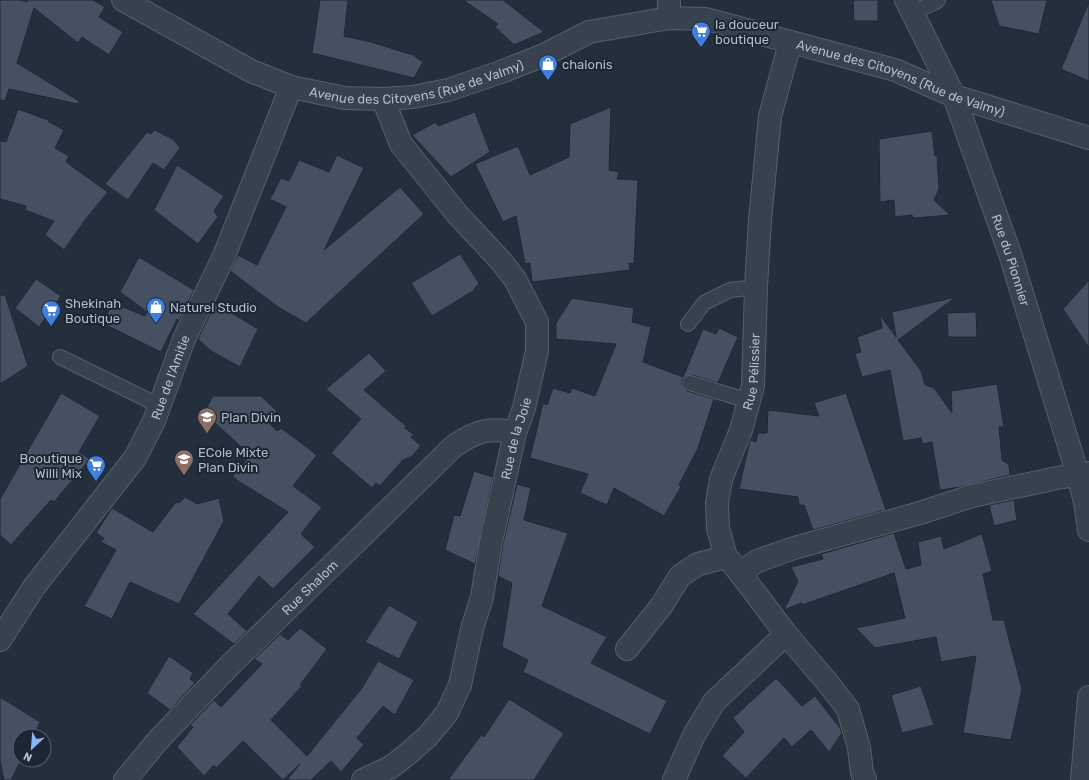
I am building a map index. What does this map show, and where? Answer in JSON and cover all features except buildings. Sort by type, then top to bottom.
[{"type":"street","name":"Avenue des Citoyens (Rue de Valmy)","points":[[123,0],[251,71],[291,86],[344,98],[383,99],[413,97],[448,90],[501,72],[544,55],[589,32],[669,9],[790,43],[895,70],[954,96],[1089,138]]},
{"type":"street","name":"Rue du Pionnier","points":[[909,6],[954,96],[1010,254],[1084,474],[1085,502],[1089,530]]},
{"type":"street","name":"Rue Pélissier","points":[[726,557],[718,528],[717,503],[721,479],[740,430],[753,386],[760,220],[770,116],[790,43]]},
{"type":"street","name":"Rue de l'Amitie","points":[[0,640],[34,587],[135,458],[159,408],[184,339],[224,256],[291,86]]},
{"type":"street","name":"Rue de la Joie","points":[[363,780],[390,767],[410,753],[428,736],[447,713],[460,686],[472,629],[482,596],[491,542],[515,433],[524,408],[537,351],[537,322],[515,279],[500,260],[458,215],[401,144],[383,99]]},
{"type":"street","name":"Rue Shalom","points":[[125,780],[160,738],[231,664],[454,446],[468,437],[485,430],[515,433]]},
{"type":"street","points":[[740,573],[757,561],[794,548],[920,513],[972,496],[1084,474]]},
{"type":"street","points":[[627,649],[662,605],[680,576],[698,564],[726,557],[740,573],[786,634],[848,709],[859,748],[862,772],[865,780]]},
{"type":"street","points":[[674,780],[694,735],[714,702],[786,634]]},
{"type":"street","points":[[1082,780],[1089,697]]},
{"type":"lane","points":[[909,6],[934,3],[938,0]]},
{"type":"lane","points":[[688,324],[704,303],[730,290],[756,287]]},
{"type":"lane","points":[[60,357],[146,399],[159,408]]},
{"type":"lane","points":[[690,383],[749,401]]},
{"type":"place","name":"la douceur boutique","points":[[701,48]]},
{"type":"place","name":"chalonis","points":[[548,81]]},
{"type":"place","name":"Naturel Studio","points":[[156,324]]},
{"type":"place","name":"Shekinah Boutique","points":[[51,327]]},
{"type":"place","name":"Plan Divin","points":[[207,434]]},
{"type":"place","name":"ECole Mixte Plan Divin","points":[[184,476]]},
{"type":"place","name":"Booutique Willi Mix","points":[[96,482]]}]
